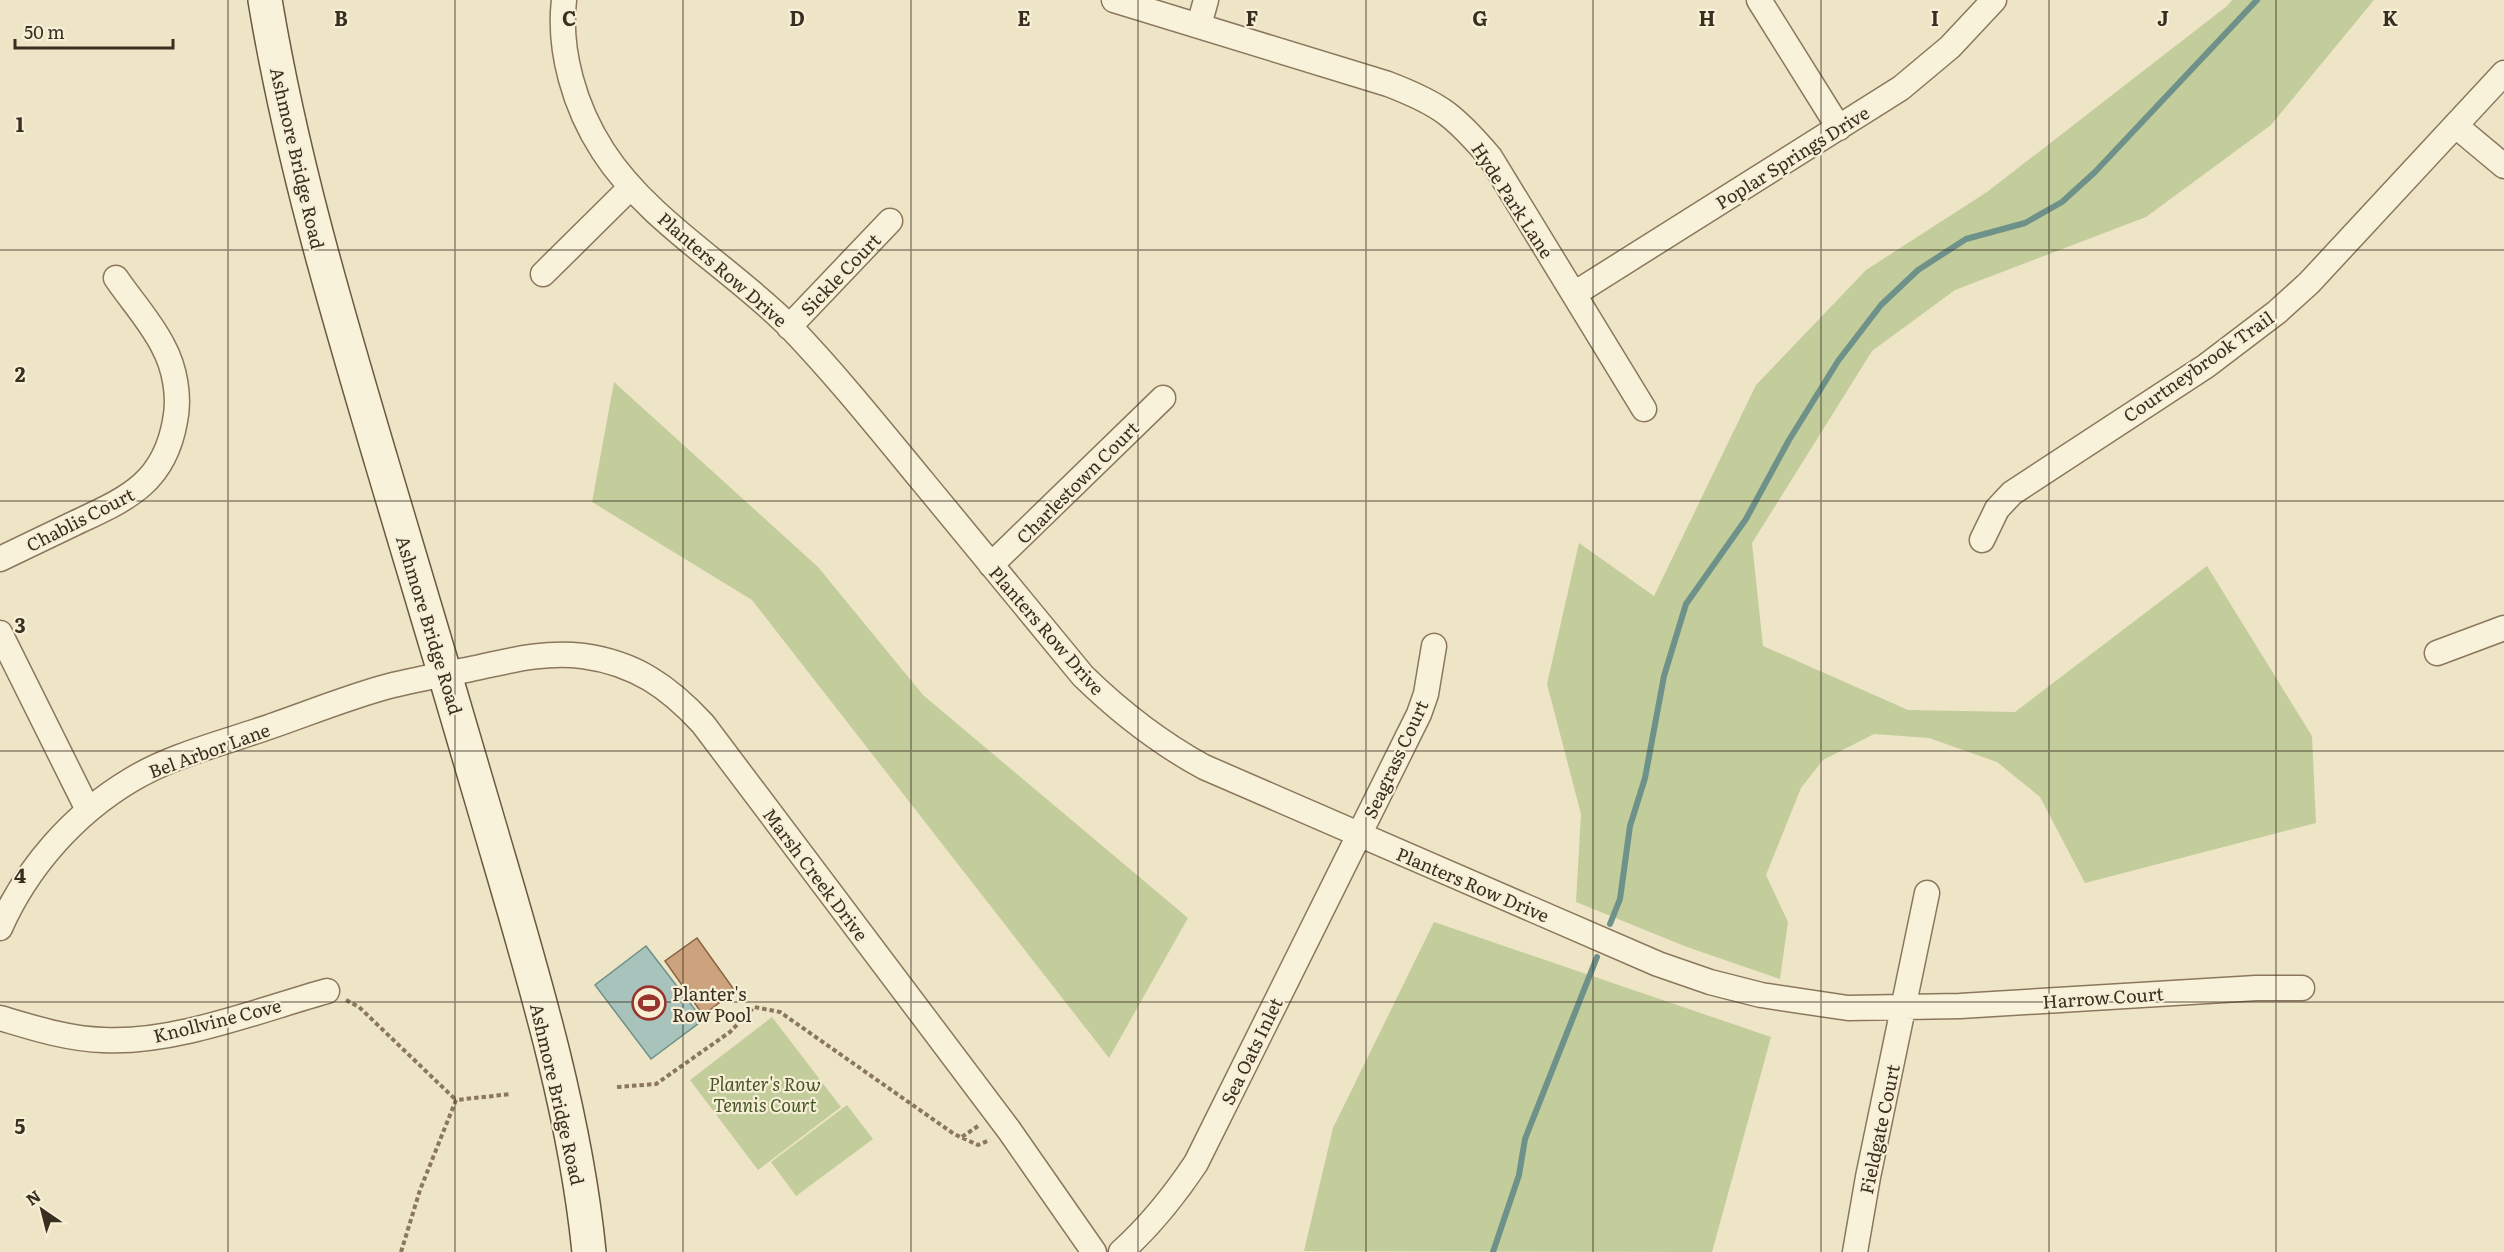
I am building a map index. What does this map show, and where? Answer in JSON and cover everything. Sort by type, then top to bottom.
[{"type":"main road","name":"Ashmore Bridge Road","points":[[265,0],[278,74],[302,184],[337,314],[516,917],[565,1105],[589,1252]]},
{"type":"street","name":"Planters Row Drive","points":[[564,0],[565,51],[572,83],[582,111],[604,154],[631,187],[789,327],[846,389],[1083,676],[1148,733],[1204,767],[1658,964],[1710,982],[1761,995],[1848,1008],[1904,1007]]},
{"type":"street","name":"Hyde Park Lane","points":[[1114,0],[1388,84],[1420,96],[1449,113],[1461,123],[1490,158],[1644,409]]},
{"type":"street","points":[[1198,25],[1206,0]]},
{"type":"street","points":[[1759,0],[1839,128]]},
{"type":"street","name":"Poplar Springs Drive","points":[[1574,294],[1901,88],[1950,47],[1994,0]]},
{"type":"street","name":"Courtneybrook Trail","points":[[1982,540],[1997,509],[2012,493],[2206,366],[2277,312],[2309,284],[2504,73]]},
{"type":"street","points":[[2456,126],[2504,166]]},
{"type":"street","points":[[543,274],[631,187]]},
{"type":"street","name":"Sickle Court","points":[[789,327],[891,221]]},
{"type":"street","name":"Chablis Court","points":[[0,559],[124,500],[147,481],[166,452],[173,435],[177,412],[177,389],[172,368],[163,345],[116,278]]},
{"type":"street","name":"Charlestown Court","points":[[991,565],[1163,398]]},
{"type":"street","points":[[2437,652],[2504,628]]},
{"type":"street","points":[[0,633],[88,810]]},
{"type":"street","name":"Seagrass Court","points":[[1358,835],[1419,714],[1426,694],[1434,646]]},
{"type":"street","name":"Marsh Creek Drive","points":[[445,674],[526,657],[584,656],[609,661],[638,672],[680,699],[703,724],[1003,1122],[1094,1252]]},
{"type":"street","name":"Bel Arbor Lane","points":[[0,928],[32,873],[50,849],[88,810],[131,779],[176,759],[383,688],[445,674]]},
{"type":"street","name":"Sea Oats Inlet","points":[[1121,1252],[1143,1232],[1173,1197],[1196,1163],[1358,835]]},
{"type":"street","name":"Fieldgate Court","points":[[1855,1252],[1868,1177],[1927,893]]},
{"type":"street","name":"Harrow Court","points":[[1904,1007],[1960,1006],[2256,988],[2302,988]]},
{"type":"street","name":"Knollvine Cove","points":[[0,1018],[66,1036],[103,1040],[141,1039],[174,1034],[327,991]]},
{"type":"path","points":[[327,991],[359,1007],[456,1100]]},
{"type":"path","points":[[616,1087],[656,1084],[730,1032],[754,1007],[780,1012],[962,1137]]},
{"type":"path","points":[[456,1100],[511,1094]]},
{"type":"path","points":[[401,1252],[420,1190],[456,1100]]},
{"type":"green space","points":[[2232,0],[2374,0],[2271,125],[2146,217],[1955,290],[1872,351],[1752,543],[1763,646],[1908,710],[2015,712],[2207,566],[2312,736],[2316,823],[2085,883],[2040,797],[1997,762],[1929,738],[1874,734],[1823,760],[1801,788],[1766,875],[1788,922],[1780,979],[1687,947],[1576,902],[1581,814],[1547,684],[1579,543],[1654,596],[1756,385],[1866,270],[1987,192]]},
{"type":"green space","points":[[614,382],[818,567],[923,695],[1188,918],[1109,1058],[752,600],[592,502]]},
{"type":"green space","points":[[1434,922],[1771,1037],[1712,1252],[1304,1251],[1333,1128]]},
{"type":"green space","name":"Planter's Row Tennis Court","points":[[772,1017],[841,1107],[758,1170],[690,1080]]},
{"type":"green space","points":[[847,1105],[873,1139],[796,1196],[771,1162]]},
{"type":"water","name":"Planter's Row Pool","points":[[646,946],[703,1020],[651,1059],[595,985]]},
{"type":"building","points":[[697,938],[735,991],[703,1015],[665,961]]},
{"type":"waterway","points":[[1610,924],[1620,899],[1630,826],[1645,778],[1664,676],[1686,604],[1746,519],[1789,440],[1838,361],[1881,305],[1918,270],[1966,239],[2025,223],[2062,202],[2095,172],[2257,0]]},
{"type":"waterway","points":[[1493,1252],[1519,1175],[1525,1139],[1597,957]]},
{"type":"place","name":"Planter's Row Pool","points":[[649,1003]]}]
